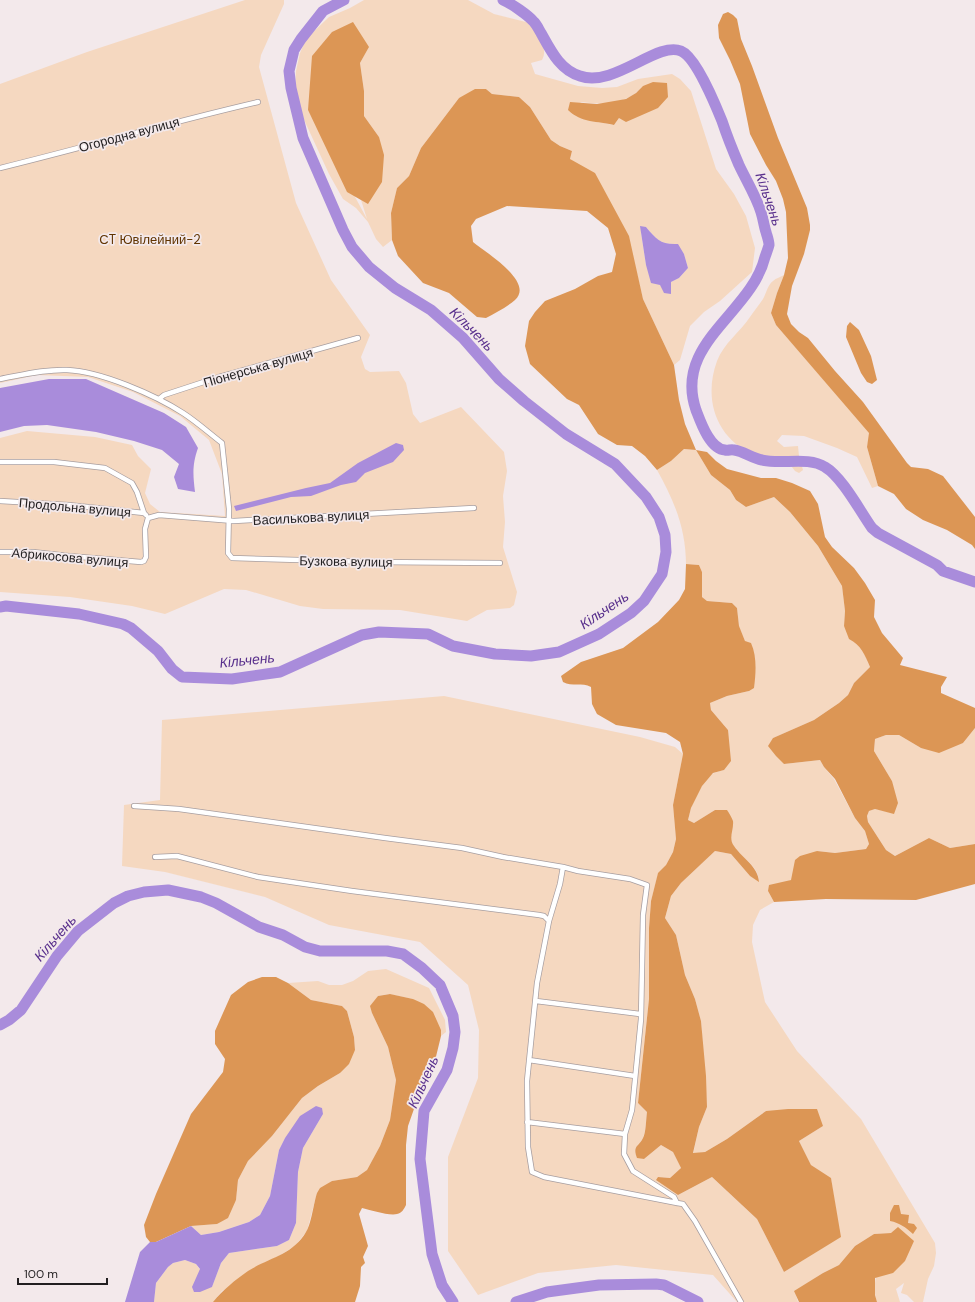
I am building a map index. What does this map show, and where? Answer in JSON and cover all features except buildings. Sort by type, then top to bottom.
[{"type":"street","name":"Огородна вулиця","points":[[0,168],[154,127],[258,102]]},
{"type":"street","name":"Піонерська вулиця","points":[[159,400],[164,395],[219,377],[358,338]]},
{"type":"street","name":"Бузкова вулиця","points":[[0,379],[67,370],[98,375],[159,400],[184,413],[222,443],[229,509],[228,554],[232,558],[371,562],[500,563]]},
{"type":"street","points":[[0,462],[54,462],[105,468],[132,482],[144,513]]},
{"type":"street","name":"Продольна вулиця","points":[[0,501],[69,505],[144,513],[148,518]]},
{"type":"street","name":"Василькова вулиця","points":[[148,518],[159,515],[234,521],[474,508]]},
{"type":"street","name":"Абрикосова вулиця","points":[[0,552],[33,552],[141,562],[144,561],[146,557],[145,529],[148,518]]},
{"type":"street","points":[[134,806],[179,810],[462,848],[578,871],[630,879],[647,885],[643,915],[640,1014],[635,1076],[632,1110],[625,1134],[624,1154],[632,1171],[674,1197],[677,1203]]},
{"type":"street","points":[[155,857],[176,856],[258,876],[328,887],[539,915],[544,916],[549,921]]},
{"type":"street","points":[[563,867],[560,884],[549,921],[537,983],[527,1081],[528,1147],[532,1172],[544,1177],[683,1204],[691,1215],[741,1302]]},
{"type":"street","points":[[536,1001],[640,1014]]},
{"type":"street","points":[[530,1060],[635,1076]]},
{"type":"street","points":[[527,1122],[625,1134]]},
{"type":"green space","name":"СT Ювілейний-2","points":[[245,0],[284,0],[284,4],[261,55],[259,67],[296,203],[331,280],[370,335],[361,357],[365,369],[370,372],[399,371],[406,383],[413,414],[420,423],[461,407],[504,452],[507,471],[503,496],[505,522],[503,547],[517,592],[514,605],[510,608],[487,610],[467,621],[400,610],[323,609],[300,606],[246,590],[224,589],[165,614],[132,606],[70,597],[0,592],[0,438],[27,431],[95,437],[132,445],[138,456],[151,469],[145,493],[150,504],[160,512],[225,516],[222,474],[209,440],[180,416],[133,392],[88,377],[37,375],[0,383],[0,84],[87,52]]},
{"type":"green space","points":[[364,0],[468,0],[494,14],[530,23],[539,36],[544,50],[542,60],[531,63],[535,74],[578,86],[602,88],[617,87],[638,79],[672,74],[680,79],[691,91],[716,169],[734,194],[746,216],[755,248],[752,272],[720,301],[704,312],[690,326],[680,360],[674,365],[643,299],[628,236],[570,159],[572,151],[551,140],[530,107],[519,97],[492,94],[486,89],[459,98],[421,148],[409,176],[397,188],[391,213],[392,240],[383,247],[376,239],[368,222],[356,208],[343,199],[329,174],[300,111],[295,91],[296,71],[300,53],[306,39],[329,17]],"holes":[[[369,47],[360,63],[364,91],[364,116],[379,137],[369,203],[361,200],[367,219],[308,110]],[[643,86],[614,125],[604,123],[580,102],[606,103],[622,100],[630,97]],[[646,227],[659,240],[671,244],[677,244],[684,254],[688,268],[679,278],[671,282],[671,294],[660,285],[646,265],[641,233]]]},
{"type":"green space","points":[[784,275],[771,313],[776,325],[870,433],[867,447],[878,486],[872,488],[857,457],[804,436],[782,435],[777,441],[784,447],[798,446],[803,470],[799,473],[795,471],[785,458],[777,459],[755,455],[742,448],[731,439],[722,428],[716,416],[712,389],[713,375],[717,361],[728,343],[746,322],[764,297],[771,282]]},
{"type":"green space","points":[[684,449],[696,450],[711,475],[730,490],[736,500],[746,507],[774,497],[790,512],[818,546],[842,586],[845,611],[844,626],[863,650],[870,667],[854,683],[848,695],[839,703],[814,720],[773,738],[784,764],[820,760],[834,779],[855,818],[865,831],[869,844],[866,849],[835,853],[817,851],[791,880],[768,891],[774,902],[760,910],[753,925],[752,942],[765,1002],[797,1051],[861,1119],[935,1243],[936,1253],[934,1266],[928,1279],[923,1302],[914,1302],[907,1295],[901,1293],[904,1283],[896,1289],[900,1302],[877,1302],[875,1294],[876,1276],[881,1258],[891,1233],[874,1234],[855,1246],[839,1265],[823,1273],[795,1291],[798,1302],[737,1302],[713,1275],[616,1265],[538,1273],[478,1295],[448,1251],[448,1157],[478,1078],[479,1030],[468,985],[420,942],[329,925],[265,897],[165,872],[122,866],[124,805],[160,800],[162,720],[444,696],[640,737],[675,747],[683,754],[673,805],[676,839],[673,852],[666,865],[658,874],[651,901],[649,928],[649,999],[638,1103],[647,1112],[644,1135],[635,1150],[637,1157],[644,1159],[661,1145],[673,1152],[681,1168],[670,1178],[658,1177],[678,1195],[712,1177],[757,1219],[784,1272],[840,1237],[831,1179],[811,1165],[799,1141],[823,1126],[766,1111],[727,1139],[705,1152],[693,1154],[699,1127],[707,1107],[701,1021],[695,999],[685,975],[676,935],[665,918],[671,896],[681,883],[715,851],[731,854],[750,876],[759,881],[758,874],[733,845],[731,836],[733,821],[715,810],[694,823],[688,820],[693,802],[703,784],[712,774],[724,770],[728,730],[711,710],[710,703],[727,696],[749,691],[745,641],[739,627],[737,608],[732,603],[707,601],[702,597],[702,572],[699,565],[686,564],[684,539],[678,515],[669,492],[657,470],[671,461]]},
{"type":"green space","points":[[975,728],[975,844],[950,848],[929,838],[895,856],[886,850],[868,822],[867,816],[869,811],[875,809],[894,813],[892,781],[874,751],[875,739],[886,735],[899,735],[921,748],[963,743]]},
{"type":"green space","points":[[386,969],[429,988],[445,1020],[446,1032],[441,1036],[441,1030],[413,999],[389,994],[378,996],[372,1013],[388,1047],[396,1080],[390,1120],[380,1146],[367,1170],[357,1177],[332,1181],[317,1193],[307,1231],[295,1246],[222,1291],[213,1302],[154,1302],[156,1283],[168,1267],[173,1263],[185,1260],[196,1264],[212,1287],[221,1263],[229,1253],[277,1246],[289,1240],[296,1223],[298,1172],[303,1148],[323,1114],[285,1138],[279,1150],[270,1196],[260,1215],[249,1222],[219,1232],[201,1235],[191,1226],[217,1224],[236,1200],[238,1180],[248,1161],[272,1136],[302,1098],[318,1086],[340,1073],[355,1050],[354,1037],[347,1011],[342,1006],[311,1000],[288,983],[318,981],[329,985],[342,985],[353,981],[368,971]]},
{"type":"shaded area","points":[[728,12],[737,19],[741,39],[778,138],[807,208],[810,230],[804,254],[792,286],[787,314],[791,324],[808,338],[863,402],[911,467],[928,469],[943,476],[975,517],[975,549],[972,545],[947,530],[923,520],[906,509],[894,494],[878,486],[867,447],[869,433],[776,325],[771,313],[788,258],[786,212],[776,181],[750,134],[740,84],[719,38],[718,25],[723,14]]},
{"type":"shaded area","points":[[353,22],[369,47],[360,63],[364,91],[364,116],[379,137],[384,155],[382,182],[368,204],[347,192],[308,110],[312,56],[332,32]]},
{"type":"shaded area","points":[[653,82],[667,83],[668,97],[658,108],[626,122],[619,118],[614,125],[590,121],[578,117],[568,110],[570,102],[597,104],[626,99],[636,93],[643,86]]},
{"type":"shaded area","points":[[475,89],[486,89],[492,94],[519,97],[530,107],[551,140],[572,151],[570,159],[595,173],[629,236],[643,299],[674,365],[679,400],[685,424],[696,450],[684,449],[671,461],[657,470],[645,456],[632,446],[617,445],[598,434],[579,405],[567,399],[530,364],[525,346],[529,321],[535,312],[545,301],[575,289],[598,276],[612,272],[616,254],[608,228],[587,211],[507,206],[476,219],[471,226],[473,242],[506,268],[514,276],[519,285],[519,293],[512,303],[486,318],[477,317],[449,293],[423,283],[398,256],[392,240],[391,213],[397,188],[409,176],[421,148],[459,98]]},
{"type":"shaded area","points":[[640,226],[646,227],[656,238],[663,242],[678,244],[684,254],[688,268],[679,278],[671,282],[671,294],[664,293],[660,285],[651,283],[646,265]]},
{"type":"shaded area","points":[[850,322],[859,330],[871,356],[877,380],[872,384],[867,382],[861,373],[846,337],[847,326]]},
{"type":"shaded area","points":[[49,379],[86,379],[164,413],[186,427],[198,448],[194,470],[195,492],[178,489],[174,477],[179,464],[162,450],[134,441],[96,432],[47,425],[24,426],[0,432],[0,388]]},
{"type":"shaded area","points":[[396,443],[403,445],[404,450],[393,462],[365,473],[356,482],[341,485],[311,496],[291,497],[236,511],[234,506],[330,483],[358,463]]},
{"type":"shaded area","points":[[696,450],[707,452],[727,469],[761,478],[776,478],[810,491],[818,504],[825,537],[832,547],[854,568],[875,600],[874,617],[882,633],[903,658],[900,665],[947,677],[941,687],[941,693],[975,708],[975,728],[963,743],[939,753],[921,748],[899,735],[886,735],[875,739],[874,751],[892,781],[898,803],[894,814],[875,809],[869,811],[867,816],[868,822],[886,850],[895,856],[929,838],[950,848],[975,844],[975,884],[916,900],[826,899],[774,902],[768,891],[769,885],[791,880],[795,860],[800,856],[817,851],[835,853],[866,849],[869,844],[865,831],[855,818],[835,779],[820,760],[784,764],[768,746],[773,738],[814,720],[839,703],[848,695],[854,683],[870,667],[860,647],[849,639],[844,626],[845,611],[842,586],[818,546],[790,512],[774,497],[746,507],[736,500],[730,490],[711,475]]},
{"type":"shaded area","points":[[686,564],[699,565],[702,572],[702,597],[707,601],[732,603],[737,608],[739,626],[745,641],[751,643],[756,665],[754,688],[749,691],[727,696],[710,703],[711,710],[728,730],[731,761],[724,770],[713,773],[702,786],[691,808],[688,820],[694,823],[715,810],[727,810],[733,821],[731,837],[732,843],[756,871],[759,882],[750,876],[731,854],[715,851],[681,883],[671,896],[665,918],[676,935],[685,975],[695,999],[701,1021],[707,1107],[699,1127],[693,1153],[705,1152],[727,1139],[766,1111],[817,1109],[823,1126],[799,1141],[811,1165],[831,1178],[841,1237],[784,1272],[757,1219],[712,1177],[678,1195],[656,1180],[658,1177],[670,1178],[681,1168],[673,1152],[661,1145],[644,1159],[637,1158],[635,1151],[644,1136],[647,1112],[638,1103],[649,999],[649,928],[651,901],[658,873],[666,865],[673,852],[676,839],[673,805],[683,754],[680,742],[666,733],[616,725],[597,714],[592,704],[591,687],[563,682],[561,676],[581,662],[623,648],[658,622],[679,600],[685,589]]},
{"type":"shaded area","points":[[262,977],[276,977],[288,983],[311,1000],[342,1006],[347,1011],[354,1037],[355,1050],[349,1064],[340,1073],[318,1086],[302,1098],[272,1136],[248,1161],[238,1180],[236,1200],[228,1218],[217,1224],[191,1226],[156,1242],[150,1242],[146,1237],[144,1225],[156,1194],[191,1114],[223,1072],[225,1059],[215,1044],[215,1031],[231,995],[248,982]]},
{"type":"shaded area","points":[[390,994],[413,999],[424,1004],[433,1012],[441,1030],[441,1036],[432,1073],[421,1089],[408,1126],[406,1145],[406,1205],[402,1212],[397,1214],[385,1214],[362,1208],[359,1214],[368,1246],[363,1257],[365,1263],[361,1267],[360,1286],[355,1302],[213,1302],[225,1289],[243,1274],[287,1251],[301,1240],[308,1229],[317,1193],[320,1188],[332,1181],[357,1177],[367,1170],[380,1146],[390,1120],[396,1080],[388,1047],[370,1006],[378,996]]},
{"type":"shaded area","points":[[316,1106],[322,1108],[323,1114],[303,1148],[298,1172],[296,1223],[289,1240],[277,1246],[229,1253],[221,1263],[212,1287],[200,1292],[194,1292],[192,1287],[200,1269],[196,1264],[185,1260],[173,1263],[168,1267],[156,1283],[154,1302],[125,1302],[140,1252],[150,1242],[156,1242],[191,1226],[201,1235],[219,1232],[249,1222],[260,1215],[270,1196],[279,1150],[285,1138],[300,1116]]},
{"type":"shaded area","points":[[894,1205],[899,1205],[901,1214],[909,1215],[908,1223],[914,1224],[917,1228],[913,1234],[897,1223],[890,1221],[890,1213]]},
{"type":"shaded area","points":[[898,1227],[914,1241],[905,1261],[893,1273],[875,1278],[875,1295],[877,1302],[799,1302],[794,1291],[839,1265],[855,1246],[874,1234],[891,1233]]},
{"type":"waterway","name":"Кільчень","points":[[0,607],[6,606],[79,614],[123,624],[131,628],[158,651],[172,669],[182,677],[232,679],[280,672],[362,635],[379,632],[428,634],[453,646],[495,654],[531,656],[559,652],[599,634],[631,613],[644,601],[662,574],[666,552],[665,535],[659,517],[646,497],[615,464],[566,434],[524,401],[499,379],[463,338],[431,310],[395,288],[369,267],[352,247],[343,230],[303,138],[291,88],[289,71],[294,50],[301,39],[323,11],[344,0]]},
{"type":"waterway","name":"Кільчень","points":[[503,0],[520,10],[534,22],[552,53],[562,65],[573,73],[580,76],[593,78],[607,76],[621,71],[660,52],[671,50],[681,51],[693,62],[710,94],[739,165],[759,206],[769,245],[757,277],[745,296],[704,347],[695,366],[692,387],[696,410],[703,428],[715,445],[720,449],[737,451],[762,460],[777,462],[803,461],[825,467],[838,478],[872,528],[878,533],[937,565],[943,571],[975,582]]},
{"type":"waterway","name":"Кільчень","points":[[0,1025],[21,1010],[57,956],[78,931],[114,903],[128,896],[144,892],[168,890],[201,897],[216,903],[259,927],[283,935],[305,947],[320,951],[387,951],[403,954],[422,968],[440,985],[453,1016],[455,1032],[453,1048],[447,1070],[424,1111],[420,1159],[432,1254],[442,1285],[453,1302]]},
{"type":"waterway","name":"Кільчень","points":[[516,1302],[547,1292],[599,1285],[656,1284],[664,1285],[698,1302]]}]
